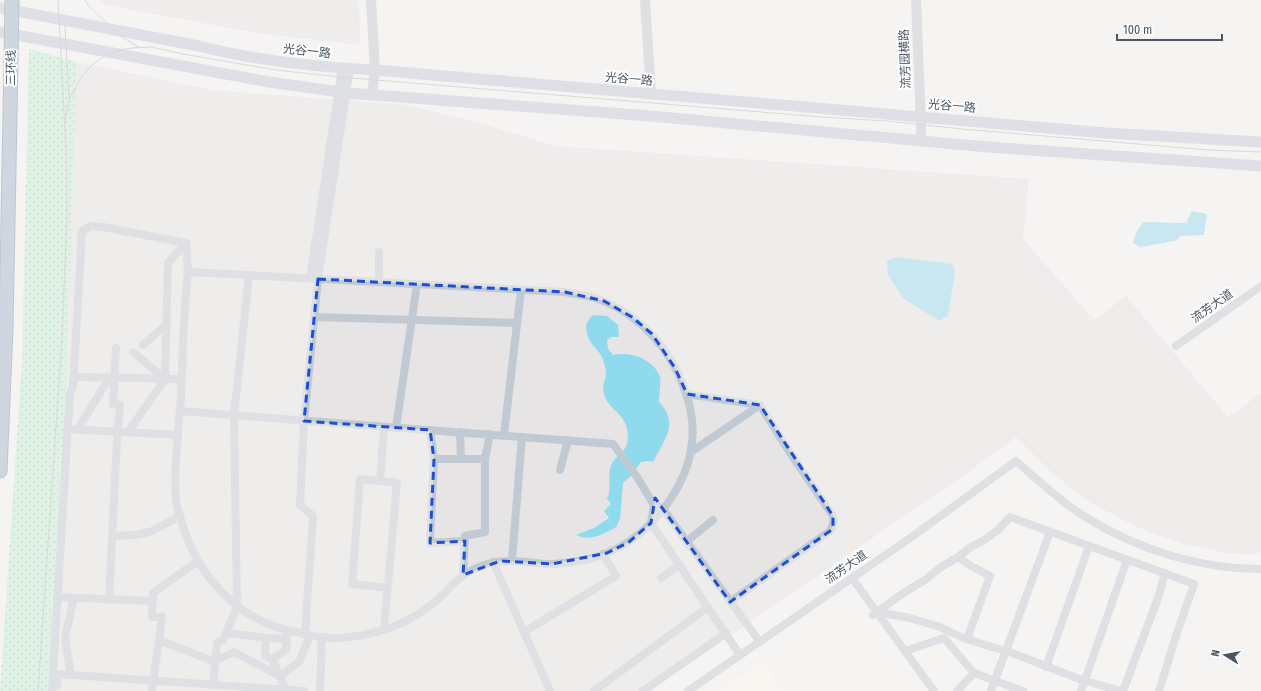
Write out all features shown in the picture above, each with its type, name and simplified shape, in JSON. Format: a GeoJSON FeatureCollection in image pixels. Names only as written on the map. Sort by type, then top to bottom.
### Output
{"type":"FeatureCollection","features":[{"type":"Feature","properties":{"kind":"highway","name":"三环线"},"geometry":{"type":"LineString","coordinates":[[0,471],[6,328],[12,0]]}},
{"type":"Feature","properties":{"kind":"main road","name":"光谷一路"},"geometry":{"type":"LineString","coordinates":[[0,8],[199,46],[227,53],[320,66],[1106,133],[1261,142]]}},
{"type":"Feature","properties":{"kind":"main road"},"geometry":{"type":"LineString","coordinates":[[0,32],[269,82],[342,92],[650,116],[988,147],[1261,166]]}},
{"type":"Feature","properties":{"kind":"street"},"geometry":{"type":"LineString","coordinates":[[371,0],[374,70],[372,94]]}},
{"type":"Feature","properties":{"kind":"street"},"geometry":{"type":"LineString","coordinates":[[645,0],[650,94]]}},
{"type":"Feature","properties":{"kind":"street","name":"流芳园横路"},"geometry":{"type":"LineString","coordinates":[[916,0],[921,140]]}},
{"type":"Feature","properties":{"kind":"street"},"geometry":{"type":"LineString","coordinates":[[280,676],[299,662],[307,635],[314,516],[300,506],[304,421],[314,317],[314,278],[346,68]]}},
{"type":"Feature","properties":{"kind":"street"},"geometry":{"type":"LineString","coordinates":[[52,691],[70,394],[74,377],[82,231],[91,226],[103,227],[186,243]]}},
{"type":"Feature","properties":{"kind":"street"},"geometry":{"type":"LineString","coordinates":[[186,243],[188,272],[184,306],[178,435],[177,505],[192,550],[210,578],[237,607],[267,624],[322,638],[354,636],[384,630],[410,619],[423,611],[463,575],[481,566],[493,562],[512,560],[552,564],[582,560],[616,549],[628,542],[651,522],[663,509],[680,484],[691,452],[693,429],[692,416],[687,394],[675,368],[661,346],[647,330],[628,314],[592,297],[565,292],[188,272]]}},
{"type":"Feature","properties":{"kind":"street"},"geometry":{"type":"LineString","coordinates":[[128,432],[166,379],[168,263],[186,243]]}},
{"type":"Feature","properties":{"kind":"street"},"geometry":{"type":"LineString","coordinates":[[379,252],[379,282]]}},
{"type":"Feature","properties":{"kind":"street"},"geometry":{"type":"LineString","coordinates":[[213,685],[217,643],[223,640],[237,607],[234,416],[249,275]]}},
{"type":"Feature","properties":{"kind":"street"},"geometry":{"type":"LineString","coordinates":[[396,428],[417,284]]}},
{"type":"Feature","properties":{"kind":"street","name":"流芳大道"},"geometry":{"type":"LineString","coordinates":[[1176,346],[1261,286]]}},
{"type":"Feature","properties":{"kind":"street"},"geometry":{"type":"LineString","coordinates":[[504,435],[521,290]]}},
{"type":"Feature","properties":{"kind":"street"},"geometry":{"type":"LineString","coordinates":[[314,317],[517,323]]}},
{"type":"Feature","properties":{"kind":"street"},"geometry":{"type":"LineString","coordinates":[[143,345],[166,325]]}},
{"type":"Feature","properties":{"kind":"street"},"geometry":{"type":"LineString","coordinates":[[109,600],[117,432],[120,405],[113,404],[112,378],[116,348]]}},
{"type":"Feature","properties":{"kind":"street"},"geometry":{"type":"LineString","coordinates":[[133,352],[166,379]]}},
{"type":"Feature","properties":{"kind":"street"},"geometry":{"type":"LineString","coordinates":[[74,377],[181,380]]}},
{"type":"Feature","properties":{"kind":"street"},"geometry":{"type":"LineString","coordinates":[[78,429],[112,378]]}},
{"type":"Feature","properties":{"kind":"street"},"geometry":{"type":"LineString","coordinates":[[687,394],[760,406]]}},
{"type":"Feature","properties":{"kind":"street"},"geometry":{"type":"LineString","coordinates":[[691,452],[760,406]]}},
{"type":"Feature","properties":{"kind":"street"},"geometry":{"type":"LineString","coordinates":[[730,602],[830,532],[834,521],[833,516],[787,456],[760,406]]}},
{"type":"Feature","properties":{"kind":"street"},"geometry":{"type":"LineString","coordinates":[[180,411],[613,444],[654,505],[663,509],[760,642]]}},
{"type":"Feature","properties":{"kind":"street"},"geometry":{"type":"LineString","coordinates":[[380,481],[384,426]]}},
{"type":"Feature","properties":{"kind":"street"},"geometry":{"type":"LineString","coordinates":[[68,429],[178,435]]}},
{"type":"Feature","properties":{"kind":"street"},"geometry":{"type":"LineString","coordinates":[[430,430],[434,459],[430,543],[465,541]]}},
{"type":"Feature","properties":{"kind":"street"},"geometry":{"type":"LineString","coordinates":[[460,432],[460,459]]}},
{"type":"Feature","properties":{"kind":"street"},"geometry":{"type":"LineString","coordinates":[[463,575],[466,536],[485,532],[485,459],[490,434]]}},
{"type":"Feature","properties":{"kind":"street"},"geometry":{"type":"LineString","coordinates":[[512,560],[522,437]]}},
{"type":"Feature","properties":{"kind":"street"},"geometry":{"type":"LineString","coordinates":[[560,470],[568,440]]}},
{"type":"Feature","properties":{"kind":"street"},"geometry":{"type":"LineString","coordinates":[[434,459],[485,459]]}},
{"type":"Feature","properties":{"kind":"street","name":"流芳大道"},"geometry":{"type":"LineString","coordinates":[[688,691],[913,536],[1016,461],[1063,501],[1086,518],[1130,541],[1168,555],[1194,562],[1230,568],[1261,569]]}},
{"type":"Feature","properties":{"kind":"street"},"geometry":{"type":"LineString","coordinates":[[384,630],[396,483],[360,479],[352,584],[387,588]]}},
{"type":"Feature","properties":{"kind":"street"},"geometry":{"type":"LineString","coordinates":[[654,505],[651,522],[740,655]]}},
{"type":"Feature","properties":{"kind":"street"},"geometry":{"type":"LineString","coordinates":[[112,536],[150,532],[180,516]]}},
{"type":"Feature","properties":{"kind":"street"},"geometry":{"type":"LineString","coordinates":[[875,613],[998,530],[1010,517],[1194,584],[1159,691]]}},
{"type":"Feature","properties":{"kind":"street"},"geometry":{"type":"LineString","coordinates":[[686,542],[713,520]]}},
{"type":"Feature","properties":{"kind":"street"},"geometry":{"type":"LineString","coordinates":[[991,691],[1050,532]]}},
{"type":"Feature","properties":{"kind":"street"},"geometry":{"type":"LineString","coordinates":[[1046,667],[1089,546]]}},
{"type":"Feature","properties":{"kind":"street"},"geometry":{"type":"LineString","coordinates":[[524,632],[616,576],[603,554]]}},
{"type":"Feature","properties":{"kind":"street"},"geometry":{"type":"LineString","coordinates":[[958,557],[990,576],[967,639]]}},
{"type":"Feature","properties":{"kind":"street"},"geometry":{"type":"LineString","coordinates":[[1081,691],[1127,560]]}},
{"type":"Feature","properties":{"kind":"street"},"geometry":{"type":"LineString","coordinates":[[152,691],[162,617],[152,617],[153,593],[198,561]]}},
{"type":"Feature","properties":{"kind":"street"},"geometry":{"type":"LineString","coordinates":[[493,562],[550,691]]}},
{"type":"Feature","properties":{"kind":"street"},"geometry":{"type":"LineString","coordinates":[[661,578],[679,565]]}},
{"type":"Feature","properties":{"kind":"street"},"geometry":{"type":"LineString","coordinates":[[875,613],[910,618],[940,627],[967,639],[1085,681],[1122,691],[1158,598],[1166,573]]}},
{"type":"Feature","properties":{"kind":"street"},"geometry":{"type":"LineString","coordinates":[[852,578],[875,613],[934,691]]}},
{"type":"Feature","properties":{"kind":"street"},"geometry":{"type":"LineString","coordinates":[[57,597],[152,601]]}},
{"type":"Feature","properties":{"kind":"street"},"geometry":{"type":"LineString","coordinates":[[71,675],[65,638],[74,598]]}},
{"type":"Feature","properties":{"kind":"street"},"geometry":{"type":"LineString","coordinates":[[594,691],[708,607]]}},
{"type":"Feature","properties":{"kind":"street"},"geometry":{"type":"LineString","coordinates":[[272,659],[286,650],[288,630]]}},
{"type":"Feature","properties":{"kind":"street"},"geometry":{"type":"LineString","coordinates":[[226,633],[286,639]]}},
{"type":"Feature","properties":{"kind":"street"},"geometry":{"type":"LineString","coordinates":[[643,691],[726,633]]}},
{"type":"Feature","properties":{"kind":"street"},"geometry":{"type":"LineString","coordinates":[[55,638],[65,638]]}},
{"type":"Feature","properties":{"kind":"street"},"geometry":{"type":"LineString","coordinates":[[266,638],[265,656],[272,659],[286,690]]}},
{"type":"Feature","properties":{"kind":"street"},"geometry":{"type":"LineString","coordinates":[[320,691],[322,638]]}},
{"type":"Feature","properties":{"kind":"street"},"geometry":{"type":"LineString","coordinates":[[905,651],[944,638],[974,673],[1023,691]]}},
{"type":"Feature","properties":{"kind":"street"},"geometry":{"type":"LineString","coordinates":[[159,640],[215,661],[234,652],[280,676]]}},
{"type":"Feature","properties":{"kind":"street"},"geometry":{"type":"LineString","coordinates":[[957,691],[974,673]]}},
{"type":"Feature","properties":{"kind":"street"},"geometry":{"type":"LineString","coordinates":[[57,691],[58,674],[213,685],[261,690],[304,691]]}},
{"type":"Feature","properties":{"kind":"highlighted area"},"geometry":{"type":"Polygon","coordinates":[[[318,279],[565,292],[604,301],[632,317],[652,334],[675,368],[687,394],[760,405],[833,516],[833,526],[830,531],[730,602],[655,498],[651,523],[629,542],[607,553],[552,564],[500,561],[463,575],[465,541],[430,543],[434,459],[430,430],[304,421],[318,279]]]}},
{"type":"Feature","properties":{"kind":"shaded area"},"geometry":{"type":"Polygon","coordinates":[[[101,0],[359,0],[360,45],[263,34],[105,5],[101,0]]]}},
{"type":"Feature","properties":{"kind":"shaded area"},"geometry":{"type":"Polygon","coordinates":[[[77,62],[212,90],[407,105],[473,121],[556,146],[1029,179],[1023,239],[1094,320],[1126,296],[1228,417],[1261,393],[1261,552],[1253,555],[1227,553],[1184,544],[1139,528],[1087,501],[1050,471],[1016,437],[964,475],[650,691],[49,691],[65,423],[77,62]]]}},
{"type":"Feature","properties":{"kind":"shaded area"},"geometry":{"type":"Polygon","coordinates":[[[764,662],[783,691],[719,691],[753,667],[764,662]]]}},
{"type":"Feature","properties":{"kind":"green space"},"geometry":{"type":"Polygon","coordinates":[[[29,49],[77,62],[65,423],[49,691],[0,691],[22,361],[29,49]]]}},
{"type":"Feature","properties":{"kind":"water"},"geometry":{"type":"Polygon","coordinates":[[[1192,211],[1207,214],[1204,235],[1181,236],[1175,241],[1140,247],[1133,243],[1136,233],[1143,222],[1186,223],[1192,211]]]}},
{"type":"Feature","properties":{"kind":"water"},"geometry":{"type":"Polygon","coordinates":[[[896,257],[952,264],[955,271],[948,316],[939,321],[903,298],[888,275],[887,261],[896,257]]]}},
{"type":"Feature","properties":{"kind":"water"},"geometry":{"type":"Polygon","coordinates":[[[593,315],[607,316],[618,325],[619,337],[611,337],[607,340],[608,349],[613,355],[634,355],[653,365],[660,377],[659,402],[665,410],[669,425],[665,439],[653,462],[641,462],[631,476],[623,483],[620,519],[616,527],[596,536],[586,538],[576,535],[594,528],[609,518],[604,511],[611,504],[607,499],[609,491],[609,474],[613,463],[625,448],[628,438],[627,429],[622,417],[606,400],[603,391],[606,373],[604,362],[601,355],[590,341],[586,330],[587,323],[593,315]]]}},
{"type":"Feature","properties":{"kind":"tram line"},"geometry":{"type":"LineString","coordinates":[[38,691],[62,339],[67,214],[66,149],[58,0]]}},
{"type":"Feature","properties":{"kind":"tram line"},"geometry":{"type":"LineString","coordinates":[[85,0],[88,5],[119,35],[140,48]]}},
{"type":"Feature","properties":{"kind":"tram line"},"geometry":{"type":"LineString","coordinates":[[65,26],[69,98]]}},
{"type":"Feature","properties":{"kind":"tram line"},"geometry":{"type":"LineString","coordinates":[[65,122],[69,100],[82,76],[92,65],[106,55],[120,50],[151,47],[276,70],[340,77],[821,117],[887,121],[962,129],[1208,150],[1261,152]]}}]}
